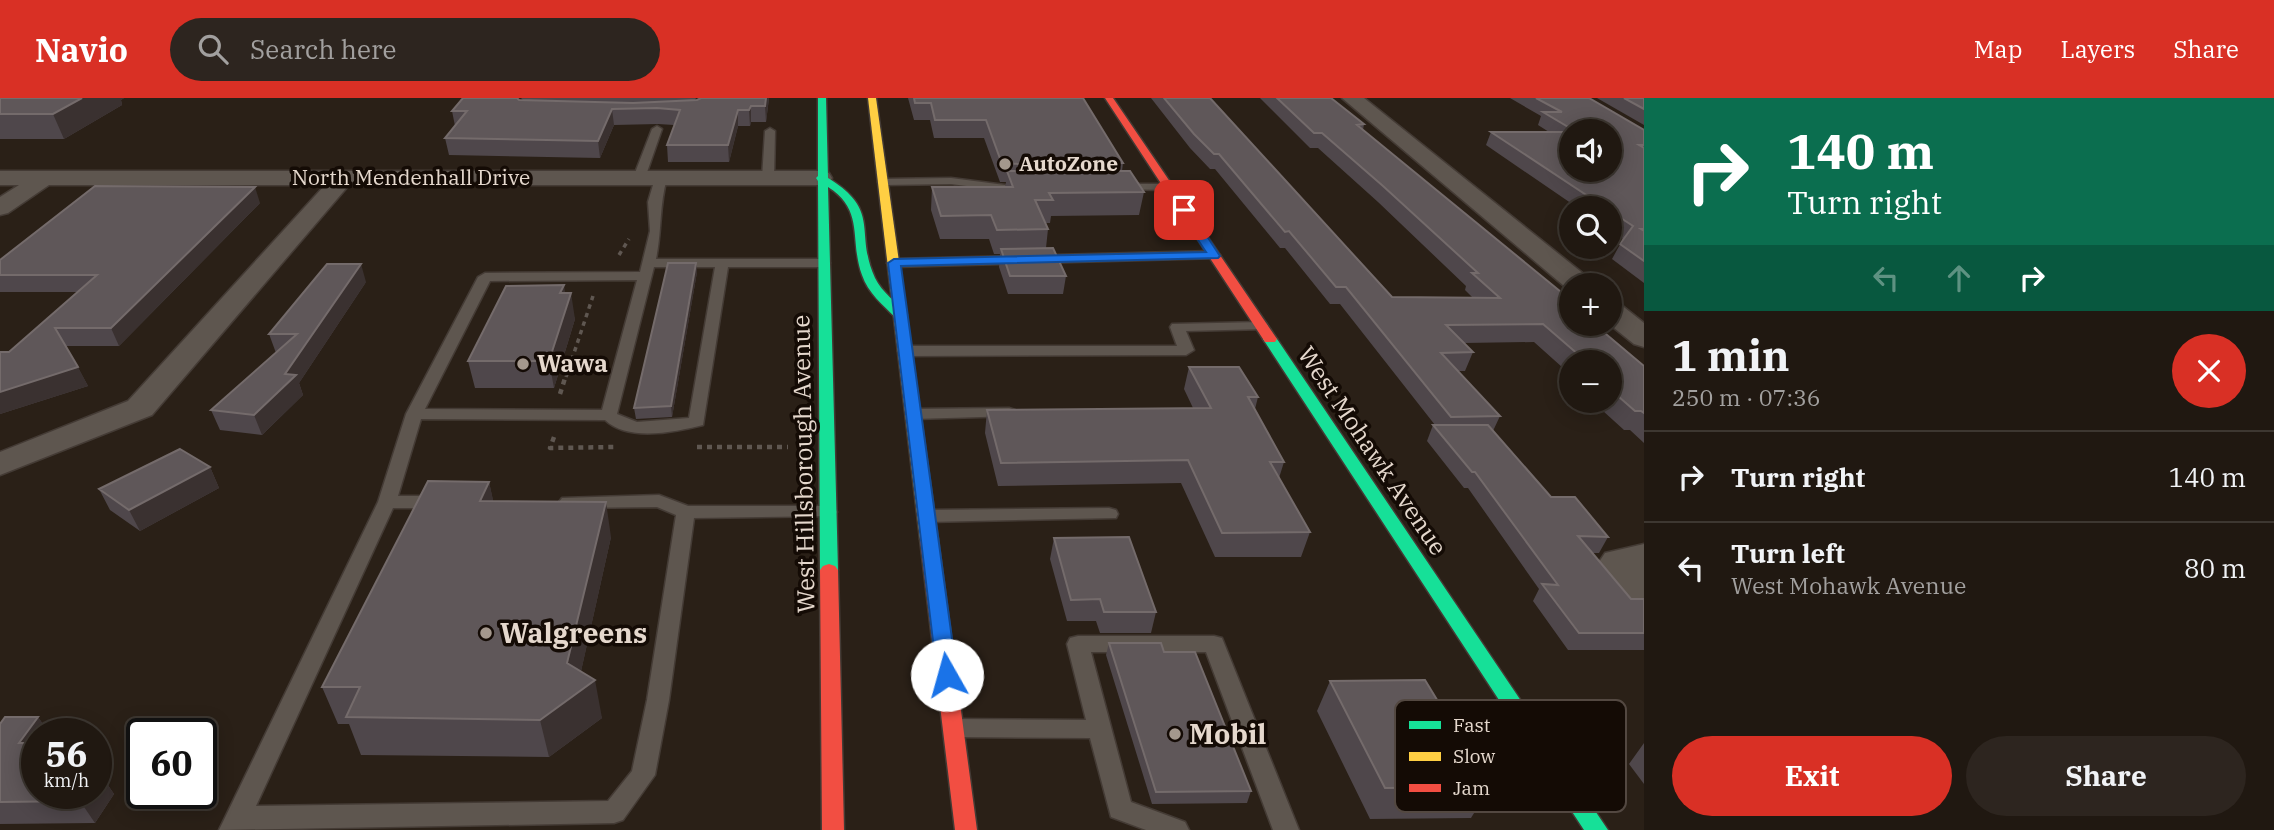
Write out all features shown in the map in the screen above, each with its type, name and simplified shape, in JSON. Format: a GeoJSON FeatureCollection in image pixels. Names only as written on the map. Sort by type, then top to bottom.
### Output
{"type":"FeatureCollection","features":[{"type":"Feature","properties":{"kind":"main road","name":"West Hillsborough Avenue"},"geometry":{"type":"LineString","coordinates":[[822,98],[821,178],[833,830]]}},
{"type":"Feature","properties":{"kind":"main road"},"geometry":{"type":"LineString","coordinates":[[872,98],[967,830]]}},
{"type":"Feature","properties":{"kind":"main road","name":"West Mohawk Avenue"},"geometry":{"type":"LineString","coordinates":[[1109,98],[1510,700]]}},
{"type":"Feature","properties":{"kind":"main road"},"geometry":{"type":"LineString","coordinates":[[821,178],[842,188],[855,199],[865,270],[877,293],[901,315]]}},
{"type":"Feature","properties":{"kind":"main road","name":"West Mohawk Avenue"},"geometry":{"type":"LineString","coordinates":[[1585,812],[1597,830]]}},
{"type":"Feature","properties":{"kind":"street"},"geometry":{"type":"LineString","coordinates":[[1352,98],[1565,273]]}},
{"type":"Feature","properties":{"kind":"street","name":"North Mendenhall Drive"},"geometry":{"type":"LineString","coordinates":[[0,178],[821,178]]}},
{"type":"Feature","properties":{"kind":"street"},"geometry":{"type":"LineString","coordinates":[[0,208],[44,178]]}},
{"type":"Feature","properties":{"kind":"street"},"geometry":{"type":"LineString","coordinates":[[0,464],[140,408],[343,178]]}},
{"type":"Feature","properties":{"kind":"street"},"geometry":{"type":"LineString","coordinates":[[1622,320],[1644,338]]}},
{"type":"Feature","properties":{"kind":"street"},"geometry":{"type":"LineString","coordinates":[[1644,557],[1619,562],[1644,592]]}},
{"type":"Feature","properties":{"kind":"lane"},"geometry":{"type":"LineString","coordinates":[[657,130],[650,178],[656,231],[609,415],[613,422],[628,426],[677,426],[696,421],[722,262]]}},
{"type":"Feature","properties":{"kind":"lane"},"geometry":{"type":"LineString","coordinates":[[768,178],[770,131]]}},
{"type":"Feature","properties":{"kind":"lane"},"geometry":{"type":"LineString","coordinates":[[884,182],[951,181],[993,188],[1020,188]]}},
{"type":"Feature","properties":{"kind":"lane"},"geometry":{"type":"LineString","coordinates":[[1102,187],[1168,187]]}},
{"type":"Feature","properties":{"kind":"lane"},"geometry":{"type":"LineString","coordinates":[[894,263],[1214,256]]}},
{"type":"Feature","properties":{"kind":"lane"},"geometry":{"type":"LineString","coordinates":[[685,512],[658,701],[643,775],[614,812],[235,824],[387,502],[414,414],[485,277],[647,270],[722,262],[823,262]]}},
{"type":"Feature","properties":{"kind":"lane"},"geometry":{"type":"LineString","coordinates":[[906,351],[1186,351],[1177,327],[1261,326]]}},
{"type":"Feature","properties":{"kind":"lane"},"geometry":{"type":"LineString","coordinates":[[914,414],[1020,413]]}},
{"type":"Feature","properties":{"kind":"lane"},"geometry":{"type":"LineString","coordinates":[[414,414],[609,415]]}},
{"type":"Feature","properties":{"kind":"lane"},"geometry":{"type":"LineString","coordinates":[[550,502],[659,501],[685,512],[828,512]]}},
{"type":"Feature","properties":{"kind":"lane"},"geometry":{"type":"LineString","coordinates":[[387,502],[455,502]]}},
{"type":"Feature","properties":{"kind":"lane"},"geometry":{"type":"LineString","coordinates":[[927,516],[1109,514]]}},
{"type":"Feature","properties":{"kind":"lane"},"geometry":{"type":"LineString","coordinates":[[1176,830],[1120,809],[1079,644],[1214,644],[1286,830]]}},
{"type":"Feature","properties":{"kind":"lane"},"geometry":{"type":"LineString","coordinates":[[954,728],[1099,729]]}},
{"type":"Feature","properties":{"kind":"building"},"geometry":{"type":"Polygon","coordinates":[[[0,98],[82,98],[53,114],[0,114],[0,98]]]}},
{"type":"Feature","properties":{"kind":"building"},"geometry":{"type":"Polygon","coordinates":[[[463,98],[633,103],[701,98],[766,98],[765,106],[738,110],[728,145],[667,145],[680,110],[612,109],[598,141],[445,138],[467,111],[452,111],[463,98]]]}},
{"type":"Feature","properties":{"kind":"building"},"geometry":{"type":"Polygon","coordinates":[[[914,98],[1083,98],[1123,163],[1002,164],[986,120],[935,120],[931,103],[915,103],[914,98]]]}},
{"type":"Feature","properties":{"kind":"building"},"geometry":{"type":"Polygon","coordinates":[[[1164,98],[1210,98],[1392,297],[1500,298],[1472,273],[1478,273],[1383,186],[1322,133],[1314,133],[1277,98],[1331,98],[1364,124],[1357,125],[1559,290],[1559,336],[1608,336],[1644,366],[1644,413],[1635,411],[1622,400],[1622,350],[1573,350],[1543,324],[1446,325],[1473,352],[1441,353],[1500,416],[1451,417],[1346,287],[1336,287],[1219,154],[1214,154],[1164,98]]]}},
{"type":"Feature","properties":{"kind":"building"},"geometry":{"type":"Polygon","coordinates":[[[1536,98],[1589,98],[1644,130],[1644,145],[1639,145],[1644,148],[1644,229],[1641,229],[1644,231],[1644,261],[1622,245],[1633,226],[1622,219],[1622,196],[1588,196],[1567,182],[1622,182],[1622,119],[1559,119],[1559,122],[1543,112],[1562,112],[1536,98]]]}},
{"type":"Feature","properties":{"kind":"building"},"geometry":{"type":"Polygon","coordinates":[[[1624,98],[1644,98],[1644,109],[1624,98]]]}},
{"type":"Feature","properties":{"kind":"building"},"geometry":{"type":"Polygon","coordinates":[[[1491,132],[1559,132],[1559,177],[1491,132]]]}},
{"type":"Feature","properties":{"kind":"building"},"geometry":{"type":"Polygon","coordinates":[[[1007,171],[1130,171],[1144,192],[1049,193],[1053,200],[1035,200],[1048,229],[997,230],[991,215],[941,216],[932,187],[1013,187],[1007,171]]]}},
{"type":"Feature","properties":{"kind":"building"},"geometry":{"type":"Polygon","coordinates":[[[95,186],[255,187],[111,328],[55,328],[78,367],[0,392],[0,352],[9,352],[97,275],[0,275],[0,260],[95,186]]]}},
{"type":"Feature","properties":{"kind":"building"},"geometry":{"type":"Polygon","coordinates":[[[1053,248],[1066,276],[1010,276],[1001,249],[1053,248]]]}},
{"type":"Feature","properties":{"kind":"building","name":"Wawa"},"geometry":{"type":"Polygon","coordinates":[[[668,263],[696,263],[671,406],[634,408],[668,263]]]}},
{"type":"Feature","properties":{"kind":"building"},"geometry":{"type":"Polygon","coordinates":[[[327,264],[361,264],[285,374],[296,375],[254,415],[211,410],[297,334],[269,334],[327,264]]]}},
{"type":"Feature","properties":{"kind":"building"},"geometry":{"type":"Polygon","coordinates":[[[564,285],[560,293],[571,293],[549,361],[468,361],[506,286],[564,285]]]}},
{"type":"Feature","properties":{"kind":"building"},"geometry":{"type":"Polygon","coordinates":[[[1189,367],[1239,367],[1258,397],[1248,397],[1284,462],[1270,462],[1310,532],[1222,533],[1188,460],[1001,463],[987,410],[1211,408],[1189,367]]]}},
{"type":"Feature","properties":{"kind":"building"},"geometry":{"type":"Polygon","coordinates":[[[1433,425],[1488,425],[1551,497],[1575,497],[1608,537],[1578,536],[1631,599],[1644,599],[1644,633],[1579,633],[1542,584],[1558,585],[1475,472],[1472,472],[1433,425]]]}},
{"type":"Feature","properties":{"kind":"building"},"geometry":{"type":"Polygon","coordinates":[[[180,449],[210,467],[129,510],[99,489],[180,449]]]}},
{"type":"Feature","properties":{"kind":"building","name":"Walgreens"},"geometry":{"type":"Polygon","coordinates":[[[428,481],[489,482],[480,501],[606,502],[567,663],[595,680],[540,720],[346,717],[360,687],[322,687],[428,481]]]}},
{"type":"Feature","properties":{"kind":"building"},"geometry":{"type":"Polygon","coordinates":[[[1129,537],[1156,612],[1104,612],[1100,599],[1071,600],[1054,538],[1129,537]]]}},
{"type":"Feature","properties":{"kind":"building","name":"Mobil"},"geometry":{"type":"Polygon","coordinates":[[[1109,643],[1161,643],[1164,652],[1195,652],[1251,791],[1156,792],[1109,643]]]}},
{"type":"Feature","properties":{"kind":"building"},"geometry":{"type":"Polygon","coordinates":[[[1425,680],[1437,700],[1395,700],[1395,788],[1385,788],[1330,681],[1425,680]]]}},
{"type":"Feature","properties":{"kind":"building"},"geometry":{"type":"Polygon","coordinates":[[[5,717],[38,717],[21,718],[21,802],[0,802],[0,724],[5,717]]]}},
{"type":"Feature","properties":{"kind":"traffic: fast"},"geometry":{"type":"LineString","coordinates":[[822,98],[829,570]]}},
{"type":"Feature","properties":{"kind":"traffic: fast"},"geometry":{"type":"LineString","coordinates":[[821,178],[839,189],[857,209],[862,256],[867,273],[881,296],[901,315]]}},
{"type":"Feature","properties":{"kind":"traffic: fast"},"geometry":{"type":"LineString","coordinates":[[1270,339],[1510,700]]}},
{"type":"Feature","properties":{"kind":"traffic: fast"},"geometry":{"type":"LineString","coordinates":[[1585,812],[1597,830]]}},
{"type":"Feature","properties":{"kind":"traffic: slow"},"geometry":{"type":"LineString","coordinates":[[872,98],[929,539]]}},
{"type":"Feature","properties":{"kind":"traffic: jam"},"geometry":{"type":"LineString","coordinates":[[1109,98],[1270,339]]}},
{"type":"Feature","properties":{"kind":"traffic: jam"},"geometry":{"type":"LineString","coordinates":[[929,539],[966,830]]}},
{"type":"Feature","properties":{"kind":"traffic: jam"},"geometry":{"type":"LineString","coordinates":[[829,570],[833,830]]}},
{"type":"Feature","properties":{"kind":"place","name":"AutoZone"},"geometry":{"type":"Point","coordinates":[1005,164]}},
{"type":"Feature","properties":{"kind":"place","name":"Wawa"},"geometry":{"type":"Point","coordinates":[523,364]}},
{"type":"Feature","properties":{"kind":"place","name":"Walgreens"},"geometry":{"type":"Point","coordinates":[486,633]}},
{"type":"Feature","properties":{"kind":"place","name":"Mobil"},"geometry":{"type":"Point","coordinates":[1175,734]}},
{"type":"Feature","properties":{"kind":"route"},"geometry":{"type":"LineString","coordinates":[[947,675],[894,263],[1214,256],[1184,210]]}}]}
